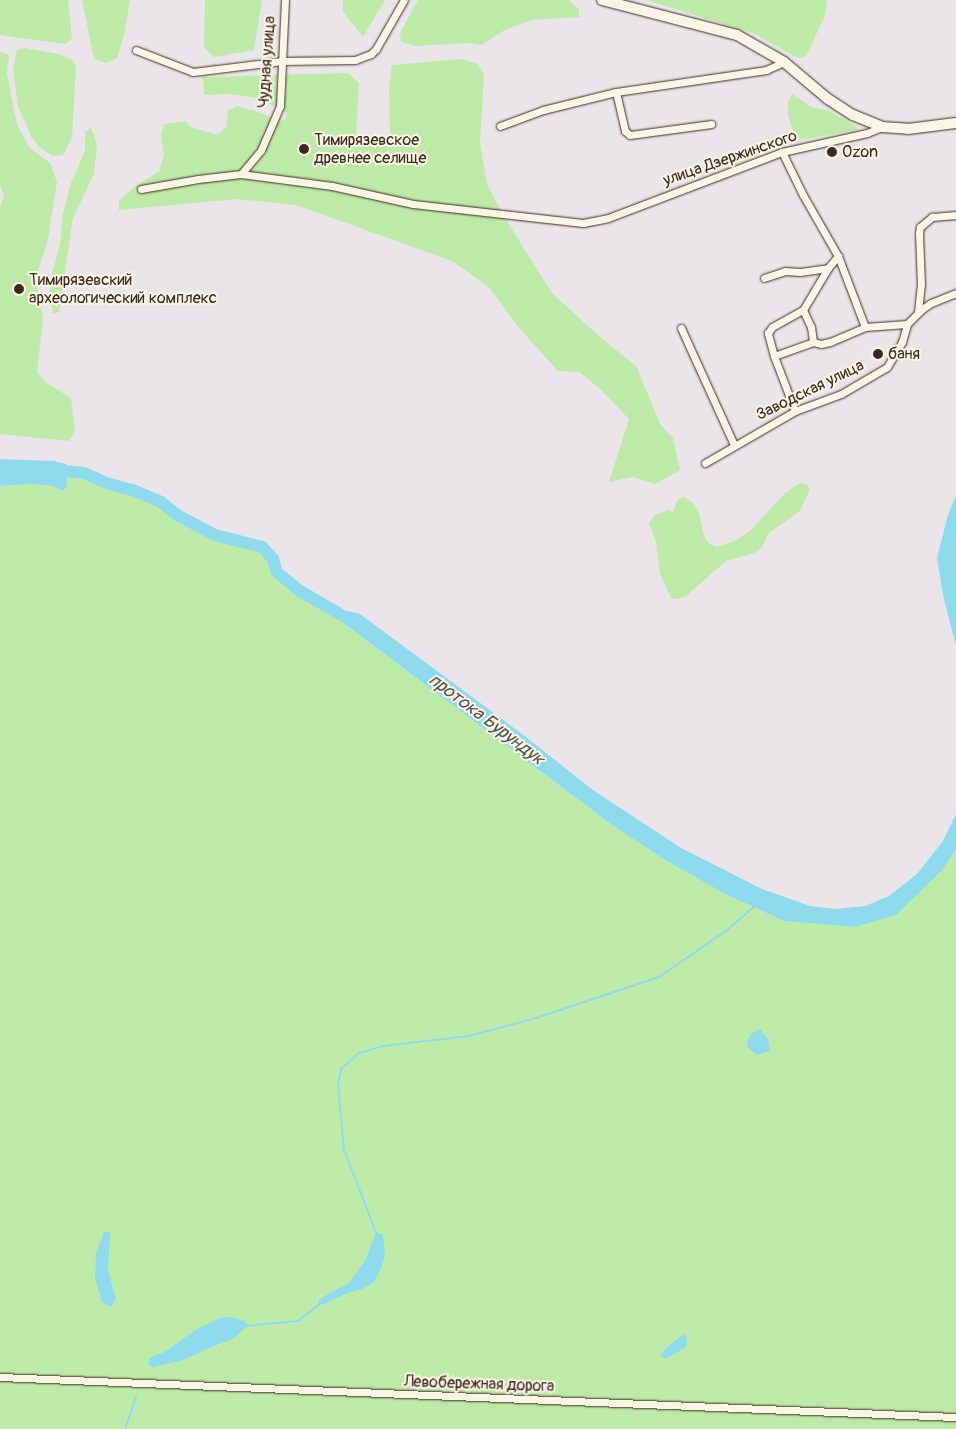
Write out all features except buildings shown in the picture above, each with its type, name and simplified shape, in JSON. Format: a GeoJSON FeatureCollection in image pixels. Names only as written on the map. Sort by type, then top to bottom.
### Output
{"type":"FeatureCollection","features":[{"type":"Feature","properties":{"kind":"street","name":"Чудная улица"},"geometry":{"type":"LineString","coordinates":[[241,174],[261,150],[276,120],[282,94],[285,0]]}},
{"type":"Feature","properties":{"kind":"street"},"geometry":{"type":"LineString","coordinates":[[136,50],[193,72],[282,62],[355,60],[371,54],[404,0]]}},
{"type":"Feature","properties":{"kind":"street"},"geometry":{"type":"LineString","coordinates":[[602,0],[737,35],[784,62],[828,98],[853,115],[882,127]]}},
{"type":"Feature","properties":{"kind":"street"},"geometry":{"type":"LineString","coordinates":[[500,126],[543,110],[616,92],[766,70],[784,62]]}},
{"type":"Feature","properties":{"kind":"street"},"geometry":{"type":"LineString","coordinates":[[616,92],[625,131],[630,135],[711,124]]}},
{"type":"Feature","properties":{"kind":"street","name":"улица Дзержинского"},"geometry":{"type":"LineString","coordinates":[[141,189],[241,174],[332,186],[413,204],[516,215],[568,223],[597,221],[782,152],[867,133],[882,127],[908,129],[956,123]]}},
{"type":"Feature","properties":{"kind":"street"},"geometry":{"type":"LineString","coordinates":[[782,152],[802,195],[838,256],[864,327]]}},
{"type":"Feature","properties":{"kind":"street"},"geometry":{"type":"LineString","coordinates":[[918,312],[921,285],[920,227],[932,217],[956,214]]}},
{"type":"Feature","properties":{"kind":"street"},"geometry":{"type":"LineString","coordinates":[[795,412],[774,356],[768,333],[772,327],[803,310],[828,268],[838,256]]}},
{"type":"Feature","properties":{"kind":"street"},"geometry":{"type":"LineString","coordinates":[[764,278],[785,271],[800,272],[828,268]]}},
{"type":"Feature","properties":{"kind":"street","name":"Заводская улица"},"geometry":{"type":"LineString","coordinates":[[705,463],[795,412],[841,394],[887,367],[902,342],[907,324],[918,312],[931,303],[956,293]]}},
{"type":"Feature","properties":{"kind":"street"},"geometry":{"type":"LineString","coordinates":[[803,310],[811,327],[813,342]]}},
{"type":"Feature","properties":{"kind":"street","name":"Заводская улица"},"geometry":{"type":"LineString","coordinates":[[774,356],[813,342],[821,344],[830,342],[864,327],[907,324]]}},
{"type":"Feature","properties":{"kind":"street"},"geometry":{"type":"LineString","coordinates":[[681,328],[734,445]]}},
{"type":"Feature","properties":{"kind":"street","name":"Левобережная дорога"},"geometry":{"type":"LineString","coordinates":[[0,1377],[956,1417]]}},
{"type":"Feature","properties":{"kind":"green space"},"geometry":{"type":"Polygon","coordinates":[[[0,0],[68,0],[72,39],[65,44],[0,35],[0,0]]]}},
{"type":"Feature","properties":{"kind":"green space"},"geometry":{"type":"Polygon","coordinates":[[[82,0],[130,0],[124,35],[117,58],[106,63],[94,59],[82,0]]]}},
{"type":"Feature","properties":{"kind":"green space"},"geometry":{"type":"Polygon","coordinates":[[[205,0],[262,0],[254,50],[214,57],[204,48],[205,0]]]}},
{"type":"Feature","properties":{"kind":"green space"},"geometry":{"type":"Polygon","coordinates":[[[343,0],[385,0],[363,37],[343,12],[343,0]]]}},
{"type":"Feature","properties":{"kind":"green space"},"geometry":{"type":"Polygon","coordinates":[[[418,0],[569,0],[579,10],[579,17],[531,20],[503,31],[482,45],[468,43],[414,46],[401,42],[400,33],[418,0]]]}},
{"type":"Feature","properties":{"kind":"green space"},"geometry":{"type":"Polygon","coordinates":[[[646,0],[827,0],[824,18],[806,56],[798,58],[753,33],[646,0]]]}},
{"type":"Feature","properties":{"kind":"green space"},"geometry":{"type":"Polygon","coordinates":[[[25,48],[59,54],[73,60],[76,67],[72,137],[63,155],[53,156],[39,147],[31,136],[18,106],[13,68],[17,50],[25,48]]]}},
{"type":"Feature","properties":{"kind":"green space"},"geometry":{"type":"Polygon","coordinates":[[[0,51],[9,55],[7,73],[17,125],[30,148],[50,163],[57,182],[48,239],[36,278],[43,319],[37,371],[45,382],[71,398],[75,432],[69,441],[0,434],[0,207],[4,195],[0,185],[0,51]]]}},
{"type":"Feature","properties":{"kind":"green space"},"geometry":{"type":"Polygon","coordinates":[[[462,59],[478,64],[484,74],[480,143],[487,184],[505,218],[552,293],[601,338],[636,366],[660,424],[673,438],[680,470],[655,484],[633,477],[609,482],[629,419],[599,388],[579,372],[558,371],[519,328],[489,287],[452,261],[296,205],[237,199],[119,210],[119,201],[133,188],[159,171],[164,155],[161,136],[164,124],[185,121],[190,127],[218,135],[226,127],[228,110],[237,106],[265,114],[280,121],[285,119],[287,113],[258,98],[229,94],[204,95],[203,77],[348,73],[359,83],[356,137],[390,136],[389,86],[392,65],[462,59]]]}},
{"type":"Feature","properties":{"kind":"green space"},"geometry":{"type":"Polygon","coordinates":[[[792,94],[813,108],[827,110],[857,127],[857,130],[807,139],[798,138],[788,116],[788,101],[792,94]]]}},
{"type":"Feature","properties":{"kind":"green space"},"geometry":{"type":"Polygon","coordinates":[[[91,128],[97,144],[94,174],[73,218],[59,312],[53,314],[50,299],[51,278],[60,244],[63,214],[71,183],[85,151],[85,132],[91,128]]]}},
{"type":"Feature","properties":{"kind":"green space"},"geometry":{"type":"Polygon","coordinates":[[[67,471],[84,473],[106,483],[133,490],[161,502],[177,515],[215,535],[262,547],[273,559],[277,572],[300,591],[325,606],[338,619],[612,825],[665,860],[725,894],[784,921],[855,927],[943,869],[956,849],[956,1429],[0,1429],[0,486],[30,484],[53,486],[63,491],[67,471]],[[195,1330],[166,1351],[149,1358],[155,1365],[184,1360],[209,1348],[221,1345],[195,1330]]]}},
{"type":"Feature","properties":{"kind":"green space"},"geometry":{"type":"Polygon","coordinates":[[[800,483],[806,484],[810,489],[800,511],[769,533],[762,547],[754,553],[726,561],[687,595],[679,599],[671,598],[660,574],[656,542],[649,523],[655,515],[669,510],[673,512],[678,499],[684,497],[694,504],[699,513],[704,536],[709,544],[717,547],[735,541],[751,530],[784,494],[800,483]]]}},
{"type":"Feature","properties":{"kind":"water"},"geometry":{"type":"Polygon","coordinates":[[[0,459],[54,461],[66,464],[67,485],[63,491],[53,486],[30,484],[0,486],[0,459]]]}},
{"type":"Feature","properties":{"kind":"water"},"geometry":{"type":"Polygon","coordinates":[[[956,496],[956,646],[943,595],[937,558],[948,515],[956,496]]]}},
{"type":"Feature","properties":{"kind":"water"},"geometry":{"type":"Polygon","coordinates":[[[325,606],[360,614],[522,734],[593,790],[681,848],[762,889],[810,906],[835,909],[865,906],[889,896],[917,874],[943,841],[956,814],[956,849],[943,869],[896,915],[855,927],[784,921],[725,894],[665,860],[612,825],[338,619],[325,606]]]}},
{"type":"Feature","properties":{"kind":"water"},"geometry":{"type":"Polygon","coordinates":[[[760,1029],[768,1039],[770,1051],[756,1055],[747,1046],[747,1042],[751,1034],[760,1029]]]}},
{"type":"Feature","properties":{"kind":"water"},"geometry":{"type":"Polygon","coordinates":[[[104,1232],[110,1232],[108,1270],[116,1299],[111,1307],[102,1302],[95,1278],[96,1253],[104,1232]]]}},
{"type":"Feature","properties":{"kind":"water"},"geometry":{"type":"Polygon","coordinates":[[[376,1232],[383,1235],[385,1255],[381,1269],[373,1283],[324,1304],[319,1304],[319,1300],[323,1297],[349,1283],[366,1259],[376,1232]]]}},
{"type":"Feature","properties":{"kind":"water"},"geometry":{"type":"Polygon","coordinates":[[[231,1317],[245,1321],[247,1326],[233,1339],[184,1360],[153,1367],[149,1365],[149,1358],[166,1351],[195,1330],[220,1318],[231,1317]]]}},
{"type":"Feature","properties":{"kind":"water"},"geometry":{"type":"Polygon","coordinates":[[[684,1334],[687,1339],[686,1347],[665,1359],[660,1355],[667,1347],[684,1334]]]}},
{"type":"Feature","properties":{"kind":"waterway","name":"протока Бурундук"},"geometry":{"type":"LineString","coordinates":[[52,470],[84,473],[106,483],[133,490],[161,502],[177,515],[215,535],[262,547],[273,559],[277,572],[300,591],[340,614]]}},
{"type":"Feature","properties":{"kind":"waterway"},"geometry":{"type":"LineString","coordinates":[[377,1235],[344,1150],[338,1085],[341,1069],[359,1053],[383,1046],[469,1036],[536,1018],[659,977],[726,931],[754,907]]}},
{"type":"Feature","properties":{"kind":"waterway"},"geometry":{"type":"LineString","coordinates":[[244,1326],[298,1321],[321,1303]]}},
{"type":"Feature","properties":{"kind":"waterway"},"geometry":{"type":"LineString","coordinates":[[125,1429],[136,1397]]}},
{"type":"Feature","properties":{"kind":"place","name":"Тимирязевское древнее селище"},"geometry":{"type":"Point","coordinates":[304,149]}},
{"type":"Feature","properties":{"kind":"place","name":"Ozon"},"geometry":{"type":"Point","coordinates":[832,152]}},
{"type":"Feature","properties":{"kind":"place","name":"Тимирязевский археологический комплекс"},"geometry":{"type":"Point","coordinates":[19,289]}},
{"type":"Feature","properties":{"kind":"place","name":"баня"},"geometry":{"type":"Point","coordinates":[878,354]}}]}
